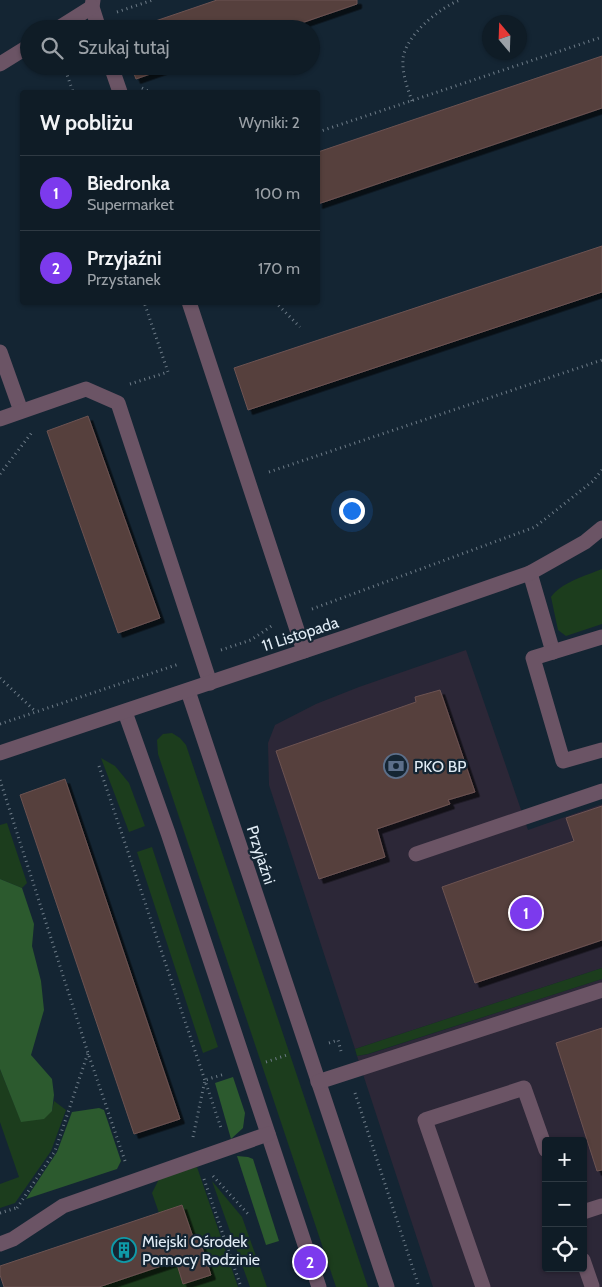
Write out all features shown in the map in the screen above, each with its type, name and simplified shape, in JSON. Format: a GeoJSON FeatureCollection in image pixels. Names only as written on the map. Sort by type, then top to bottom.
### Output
{"type":"FeatureCollection","features":[{"type":"Feature","properties":{"kind":"street"},"geometry":{"type":"LineString","coordinates":[[70,20],[93,4],[97,20]]}},
{"type":"Feature","properties":{"kind":"street"},"geometry":{"type":"LineString","coordinates":[[0,64],[20,52]]}},
{"type":"Feature","properties":{"kind":"street"},"geometry":{"type":"LineString","coordinates":[[114,75],[119,90]]}},
{"type":"Feature","properties":{"kind":"street"},"geometry":{"type":"LineString","coordinates":[[190,305],[304,651]]}},
{"type":"Feature","properties":{"kind":"street"},"geometry":{"type":"LineString","coordinates":[[0,352],[21,411]]}},
{"type":"Feature","properties":{"kind":"street"},"geometry":{"type":"LineString","coordinates":[[0,418],[86,389],[118,403],[210,683]]}},
{"type":"Feature","properties":{"kind":"street","name":"11 Listopada"},"geometry":{"type":"LineString","coordinates":[[0,753],[530,573],[585,542],[602,528]]}},
{"type":"Feature","properties":{"kind":"street"},"geometry":{"type":"LineString","coordinates":[[530,573],[554,652]]}},
{"type":"Feature","properties":{"kind":"street"},"geometry":{"type":"LineString","coordinates":[[601,753],[563,761],[532,658],[602,637]]}},
{"type":"Feature","properties":{"kind":"street","name":"Przyjaźni"},"geometry":{"type":"LineString","coordinates":[[188,690],[387,1287]]}},
{"type":"Feature","properties":{"kind":"street"},"geometry":{"type":"LineString","coordinates":[[125,712],[168,833],[319,1287]]}},
{"type":"Feature","properties":{"kind":"street"},"geometry":{"type":"LineString","coordinates":[[416,854],[602,791]]}},
{"type":"Feature","properties":{"kind":"street"},"geometry":{"type":"LineString","coordinates":[[318,1082],[602,990]]}},
{"type":"Feature","properties":{"kind":"street"},"geometry":{"type":"LineString","coordinates":[[483,1287],[425,1120],[524,1088],[542,1139]]}},
{"type":"Feature","properties":{"kind":"street"},"geometry":{"type":"LineString","coordinates":[[0,1244],[13,1239],[63,1206],[268,1134]]}},
{"type":"Feature","properties":{"kind":"street"},"geometry":{"type":"LineString","coordinates":[[587,1211],[602,1206]]}},
{"type":"Feature","properties":{"kind":"street"},"geometry":{"type":"LineString","coordinates":[[587,1272],[591,1287]]}},
{"type":"Feature","properties":{"kind":"path"},"geometry":{"type":"LineString","coordinates":[[109,14],[153,0]]}},
{"type":"Feature","properties":{"kind":"path"},"geometry":{"type":"LineString","coordinates":[[412,101],[405,78],[403,58],[410,38],[429,19],[460,0]]}},
{"type":"Feature","properties":{"kind":"path"},"geometry":{"type":"LineString","coordinates":[[320,131],[602,37]]}},
{"type":"Feature","properties":{"kind":"path"},"geometry":{"type":"LineString","coordinates":[[67,75],[72,90]]}},
{"type":"Feature","properties":{"kind":"path"},"geometry":{"type":"LineString","coordinates":[[134,383],[168,372],[145,305]]}},
{"type":"Feature","properties":{"kind":"path"},"geometry":{"type":"LineString","coordinates":[[278,305],[300,327]]}},
{"type":"Feature","properties":{"kind":"path"},"geometry":{"type":"LineString","coordinates":[[264,474],[602,360]]}},
{"type":"Feature","properties":{"kind":"path"},"geometry":{"type":"LineString","coordinates":[[308,600],[311,610],[535,527],[593,481],[602,470]]}},
{"type":"Feature","properties":{"kind":"path"},"geometry":{"type":"LineString","coordinates":[[0,724],[252,640],[275,624]]}},
{"type":"Feature","properties":{"kind":"path"},"geometry":{"type":"LineString","coordinates":[[0,678],[36,712]]}},
{"type":"Feature","properties":{"kind":"path"},"geometry":{"type":"LineString","coordinates":[[99,766],[227,1148]]}},
{"type":"Feature","properties":{"kind":"path"},"geometry":{"type":"LineString","coordinates":[[0,780],[88,1053],[126,1162]]}},
{"type":"Feature","properties":{"kind":"path"},"geometry":{"type":"LineString","coordinates":[[205,1080],[338,1040],[419,1287]]}},
{"type":"Feature","properties":{"kind":"path"},"geometry":{"type":"LineString","coordinates":[[17,1208],[55,1151],[88,1053]]}},
{"type":"Feature","properties":{"kind":"path"},"geometry":{"type":"LineString","coordinates":[[197,1159],[248,1214]]}},
{"type":"Feature","properties":{"kind":"path"},"geometry":{"type":"LineString","coordinates":[[197,1159],[241,1287]]}},
{"type":"Feature","properties":{"kind":"shaded area"},"geometry":{"type":"Polygon","coordinates":[[[466,650],[528,830],[602,804],[602,968],[355,1049],[269,785],[268,743],[275,725],[316,704],[466,650]]]}},
{"type":"Feature","properties":{"kind":"shaded area"},"geometry":{"type":"Polygon","coordinates":[[[602,979],[602,1287],[433,1287],[357,1056],[369,1054],[602,979]]]}},
{"type":"Feature","properties":{"kind":"green space"},"geometry":{"type":"Polygon","coordinates":[[[602,569],[602,624],[566,636],[558,630],[551,597],[567,583],[602,569]]]}},
{"type":"Feature","properties":{"kind":"green space"},"geometry":{"type":"Polygon","coordinates":[[[172,733],[186,745],[368,1287],[336,1287],[158,754],[157,740],[163,734],[172,733]]]}},
{"type":"Feature","properties":{"kind":"green space"},"geometry":{"type":"Polygon","coordinates":[[[101,758],[115,766],[129,783],[145,826],[129,832],[101,758]]]}},
{"type":"Feature","properties":{"kind":"green space"},"geometry":{"type":"Polygon","coordinates":[[[7,823],[27,883],[22,888],[0,879],[0,825],[7,823]]]}},
{"type":"Feature","properties":{"kind":"green space"},"geometry":{"type":"Polygon","coordinates":[[[152,847],[218,1047],[203,1053],[137,852],[152,847]]]}},
{"type":"Feature","properties":{"kind":"green space"},"geometry":{"type":"Polygon","coordinates":[[[0,879],[22,888],[34,924],[32,946],[41,981],[44,1010],[31,1055],[52,1079],[54,1095],[52,1111],[44,1119],[21,1122],[0,1069],[0,879]]]}},
{"type":"Feature","properties":{"kind":"green space"},"geometry":{"type":"Polygon","coordinates":[[[602,968],[602,979],[357,1056],[355,1049],[602,968]]]}},
{"type":"Feature","properties":{"kind":"green space"},"geometry":{"type":"Polygon","coordinates":[[[0,1069],[21,1121],[52,1111],[54,1101],[66,1110],[51,1151],[15,1203],[0,1208],[0,1184],[19,1177],[0,1122],[0,1069]]]}},
{"type":"Feature","properties":{"kind":"green space"},"geometry":{"type":"Polygon","coordinates":[[[233,1077],[245,1113],[243,1128],[231,1139],[215,1083],[233,1077]]]}},
{"type":"Feature","properties":{"kind":"green space"},"geometry":{"type":"Polygon","coordinates":[[[99,1108],[104,1110],[121,1161],[117,1169],[26,1199],[57,1152],[72,1112],[99,1108]]]}},
{"type":"Feature","properties":{"kind":"green space"},"geometry":{"type":"Polygon","coordinates":[[[237,1156],[253,1159],[279,1241],[266,1245],[237,1156]]]}},
{"type":"Feature","properties":{"kind":"green space"},"geometry":{"type":"Polygon","coordinates":[[[197,1167],[238,1287],[99,1287],[176,1261],[183,1284],[211,1275],[199,1238],[194,1240],[182,1205],[159,1213],[152,1193],[160,1177],[197,1167]]]}},
{"type":"Feature","properties":{"kind":"green space"},"geometry":{"type":"Polygon","coordinates":[[[212,1181],[242,1217],[267,1287],[250,1287],[212,1181]]]}},
{"type":"Feature","properties":{"kind":"building"},"geometry":{"type":"Polygon","coordinates":[[[217,0],[357,0],[357,4],[310,20],[158,20],[217,0]]]}},
{"type":"Feature","properties":{"kind":"building"},"geometry":{"type":"Polygon","coordinates":[[[602,56],[602,108],[320,203],[320,151],[602,56]]]}},
{"type":"Feature","properties":{"kind":"building"},"geometry":{"type":"Polygon","coordinates":[[[134,75],[147,75],[136,79],[134,75]]]}},
{"type":"Feature","properties":{"kind":"building"},"geometry":{"type":"Polygon","coordinates":[[[602,246],[602,292],[248,410],[234,368],[602,246]]]}},
{"type":"Feature","properties":{"kind":"building"},"geometry":{"type":"Polygon","coordinates":[[[88,416],[160,618],[118,633],[47,431],[88,416]]]}},
{"type":"Feature","properties":{"kind":"building"},"geometry":{"type":"Polygon","coordinates":[[[440,690],[475,792],[448,800],[450,804],[377,829],[385,857],[319,879],[276,751],[416,702],[415,697],[440,690]]]}},
{"type":"Feature","properties":{"kind":"building"},"geometry":{"type":"Polygon","coordinates":[[[65,779],[180,1119],[134,1134],[20,795],[65,779]]]}},
{"type":"Feature","properties":{"kind":"building"},"geometry":{"type":"Polygon","coordinates":[[[602,806],[602,940],[475,983],[442,887],[574,841],[566,818],[602,806]]]}},
{"type":"Feature","properties":{"kind":"building"},"geometry":{"type":"Polygon","coordinates":[[[602,1028],[602,1170],[597,1171],[556,1043],[602,1028]]]}},
{"type":"Feature","properties":{"kind":"building","name":"Miejski Ośrodek Pomocy Rodzinie"},"geometry":{"type":"Polygon","coordinates":[[[182,1205],[194,1240],[199,1238],[211,1275],[183,1284],[176,1261],[99,1287],[4,1287],[0,1275],[0,1266],[182,1205]]]}},
{"type":"Feature","properties":{"kind":"place","name":"PKO BP"},"geometry":{"type":"Point","coordinates":[396,766]}},
{"type":"Feature","properties":{"kind":"place","name":"Biedronka"},"geometry":{"type":"Point","coordinates":[526,913]}},
{"type":"Feature","properties":{"kind":"place","name":"Miejski Ośrodek Pomocy Rodzinie"},"geometry":{"type":"Point","coordinates":[124,1250]}},
{"type":"Feature","properties":{"kind":"place","name":"Przyjaźni"},"geometry":{"type":"Point","coordinates":[310,1262]}}]}
